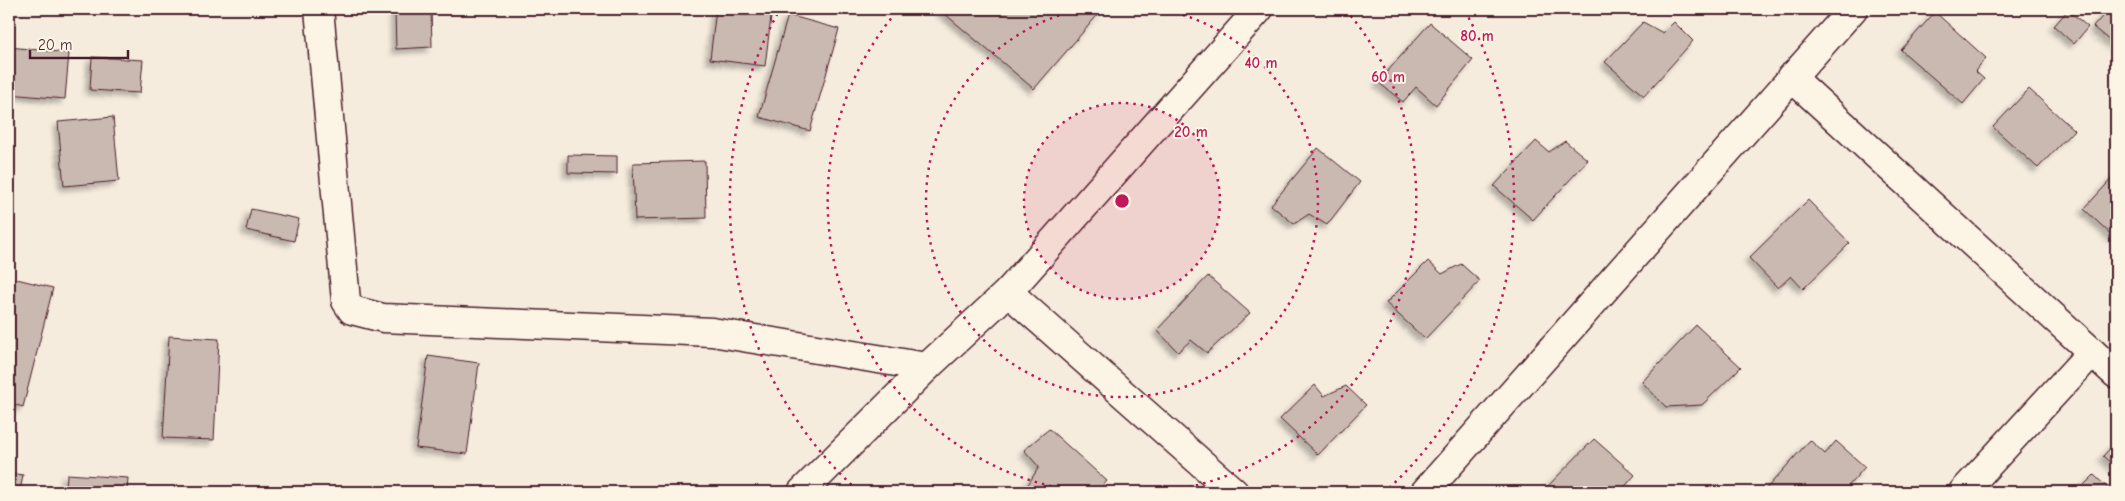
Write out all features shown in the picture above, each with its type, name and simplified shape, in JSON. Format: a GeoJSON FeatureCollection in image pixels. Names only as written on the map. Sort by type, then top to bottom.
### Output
{"type":"FeatureCollection","features":[{"type":"Feature","properties":{"kind":"street"},"geometry":{"type":"LineString","coordinates":[[319,9],[346,301],[352,310],[383,318],[712,332],[927,367]]}},
{"type":"Feature","properties":{"kind":"street"},"geometry":{"type":"LineString","coordinates":[[802,492],[927,367],[1008,292],[1259,9]]}},
{"type":"Feature","properties":{"kind":"street"},"geometry":{"type":"LineString","coordinates":[[1425,492],[1791,77],[1854,9]]}},
{"type":"Feature","properties":{"kind":"street"},"geometry":{"type":"LineString","coordinates":[[1791,77],[2116,374]]}},
{"type":"Feature","properties":{"kind":"street"},"geometry":{"type":"LineString","coordinates":[[1008,292],[1234,492]]}},
{"type":"Feature","properties":{"kind":"street"},"geometry":{"type":"LineString","coordinates":[[1962,492],[2092,352]]}},
{"type":"Feature","properties":{"kind":"building"},"geometry":{"type":"Polygon","coordinates":[[[395,9],[431,9],[432,47],[396,49],[395,9]]]}},
{"type":"Feature","properties":{"kind":"building"},"geometry":{"type":"Polygon","coordinates":[[[716,9],[772,9],[765,66],[710,59],[716,9]]]}},
{"type":"Feature","properties":{"kind":"building"},"geometry":{"type":"Polygon","coordinates":[[[939,9],[1099,9],[1101,11],[1034,89],[939,9]]]}},
{"type":"Feature","properties":{"kind":"building"},"geometry":{"type":"Polygon","coordinates":[[[2104,9],[2116,9],[2116,46],[2093,27],[2107,11],[2104,9]]]}},
{"type":"Feature","properties":{"kind":"building"},"geometry":{"type":"Polygon","coordinates":[[[2068,10],[2088,27],[2074,44],[2054,26],[2068,10]]]}},
{"type":"Feature","properties":{"kind":"building"},"geometry":{"type":"Polygon","coordinates":[[[1935,12],[1986,58],[1975,71],[1984,79],[1963,104],[1901,50],[1935,12]]]}},
{"type":"Feature","properties":{"kind":"building"},"geometry":{"type":"Polygon","coordinates":[[[788,15],[839,29],[810,131],[759,117],[788,15]]]}},
{"type":"Feature","properties":{"kind":"building"},"geometry":{"type":"Polygon","coordinates":[[[1643,22],[1663,33],[1674,22],[1693,41],[1644,96],[1605,62],[1643,22]]]}},
{"type":"Feature","properties":{"kind":"building"},"geometry":{"type":"Polygon","coordinates":[[[1430,23],[1473,60],[1436,105],[1416,87],[1403,102],[1378,82],[1430,23]]]}},
{"type":"Feature","properties":{"kind":"building"},"geometry":{"type":"Polygon","coordinates":[[[9,47],[69,53],[65,99],[9,94],[9,47]]]}},
{"type":"Feature","properties":{"kind":"building"},"geometry":{"type":"Polygon","coordinates":[[[92,57],[143,60],[140,93],[90,90],[92,57]]]}},
{"type":"Feature","properties":{"kind":"building"},"geometry":{"type":"Polygon","coordinates":[[[2029,89],[2074,130],[2038,168],[1993,127],[2029,89]]]}},
{"type":"Feature","properties":{"kind":"building"},"geometry":{"type":"Polygon","coordinates":[[[113,117],[119,181],[64,186],[58,122],[113,117]]]}},
{"type":"Feature","properties":{"kind":"building"},"geometry":{"type":"Polygon","coordinates":[[[1536,141],[1549,152],[1565,141],[1588,160],[1533,220],[1494,186],[1536,141]]]}},
{"type":"Feature","properties":{"kind":"building"},"geometry":{"type":"Polygon","coordinates":[[[1318,148],[1360,182],[1327,225],[1309,214],[1294,224],[1271,205],[1318,148]]]}},
{"type":"Feature","properties":{"kind":"building"},"geometry":{"type":"Polygon","coordinates":[[[568,155],[617,156],[617,174],[568,173],[568,155]]]}},
{"type":"Feature","properties":{"kind":"building"},"geometry":{"type":"Polygon","coordinates":[[[705,161],[706,218],[635,220],[633,163],[705,161]]]}},
{"type":"Feature","properties":{"kind":"building"},"geometry":{"type":"Polygon","coordinates":[[[2116,174],[2116,239],[2084,209],[2116,174]]]}},
{"type":"Feature","properties":{"kind":"building"},"geometry":{"type":"Polygon","coordinates":[[[1808,200],[1850,243],[1803,289],[1791,276],[1778,288],[1749,258],[1808,200]]]}},
{"type":"Feature","properties":{"kind":"building"},"geometry":{"type":"Polygon","coordinates":[[[251,209],[299,219],[294,241],[246,230],[251,209]]]}},
{"type":"Feature","properties":{"kind":"building"},"geometry":{"type":"Polygon","coordinates":[[[1428,261],[1442,274],[1461,264],[1480,281],[1425,339],[1386,303],[1428,261]]]}},
{"type":"Feature","properties":{"kind":"building"},"geometry":{"type":"Polygon","coordinates":[[[1208,276],[1250,313],[1207,353],[1191,340],[1178,352],[1157,330],[1208,276]]]}},
{"type":"Feature","properties":{"kind":"building"},"geometry":{"type":"Polygon","coordinates":[[[9,277],[53,288],[23,407],[9,403],[9,277]]]}},
{"type":"Feature","properties":{"kind":"building"},"geometry":{"type":"Polygon","coordinates":[[[1696,325],[1741,367],[1702,405],[1666,407],[1642,382],[1696,325]]]}},
{"type":"Feature","properties":{"kind":"building"},"geometry":{"type":"Polygon","coordinates":[[[169,336],[219,339],[214,440],[163,438],[169,336]]]}},
{"type":"Feature","properties":{"kind":"building"},"geometry":{"type":"Polygon","coordinates":[[[428,356],[479,363],[467,454],[416,448],[428,356]]]}},
{"type":"Feature","properties":{"kind":"building"},"geometry":{"type":"Polygon","coordinates":[[[1315,385],[1324,396],[1346,386],[1366,405],[1318,455],[1280,419],[1315,385]]]}},
{"type":"Feature","properties":{"kind":"building"},"geometry":{"type":"Polygon","coordinates":[[[1049,429],[1107,481],[1097,492],[1034,492],[1027,486],[1039,467],[1024,450],[1049,429]]]}},
{"type":"Feature","properties":{"kind":"building"},"geometry":{"type":"Polygon","coordinates":[[[1594,439],[1635,475],[1620,492],[1542,492],[1594,439]]]}},
{"type":"Feature","properties":{"kind":"building"},"geometry":{"type":"Polygon","coordinates":[[[1810,440],[1825,454],[1836,441],[1865,467],[1843,492],[1768,492],[1765,490],[1810,440]]]}},
{"type":"Feature","properties":{"kind":"building"},"geometry":{"type":"Polygon","coordinates":[[[2116,442],[2116,468],[2103,456],[2116,442]]]}},
{"type":"Feature","properties":{"kind":"building"},"geometry":{"type":"Polygon","coordinates":[[[9,473],[23,475],[20,492],[9,492],[9,473]]]}},
{"type":"Feature","properties":{"kind":"building"},"geometry":{"type":"Polygon","coordinates":[[[67,474],[128,478],[127,492],[66,492],[67,474]]]}},
{"type":"Feature","properties":{"kind":"building"},"geometry":{"type":"Polygon","coordinates":[[[2094,475],[2112,492],[2077,492],[2094,475]]]}}]}
